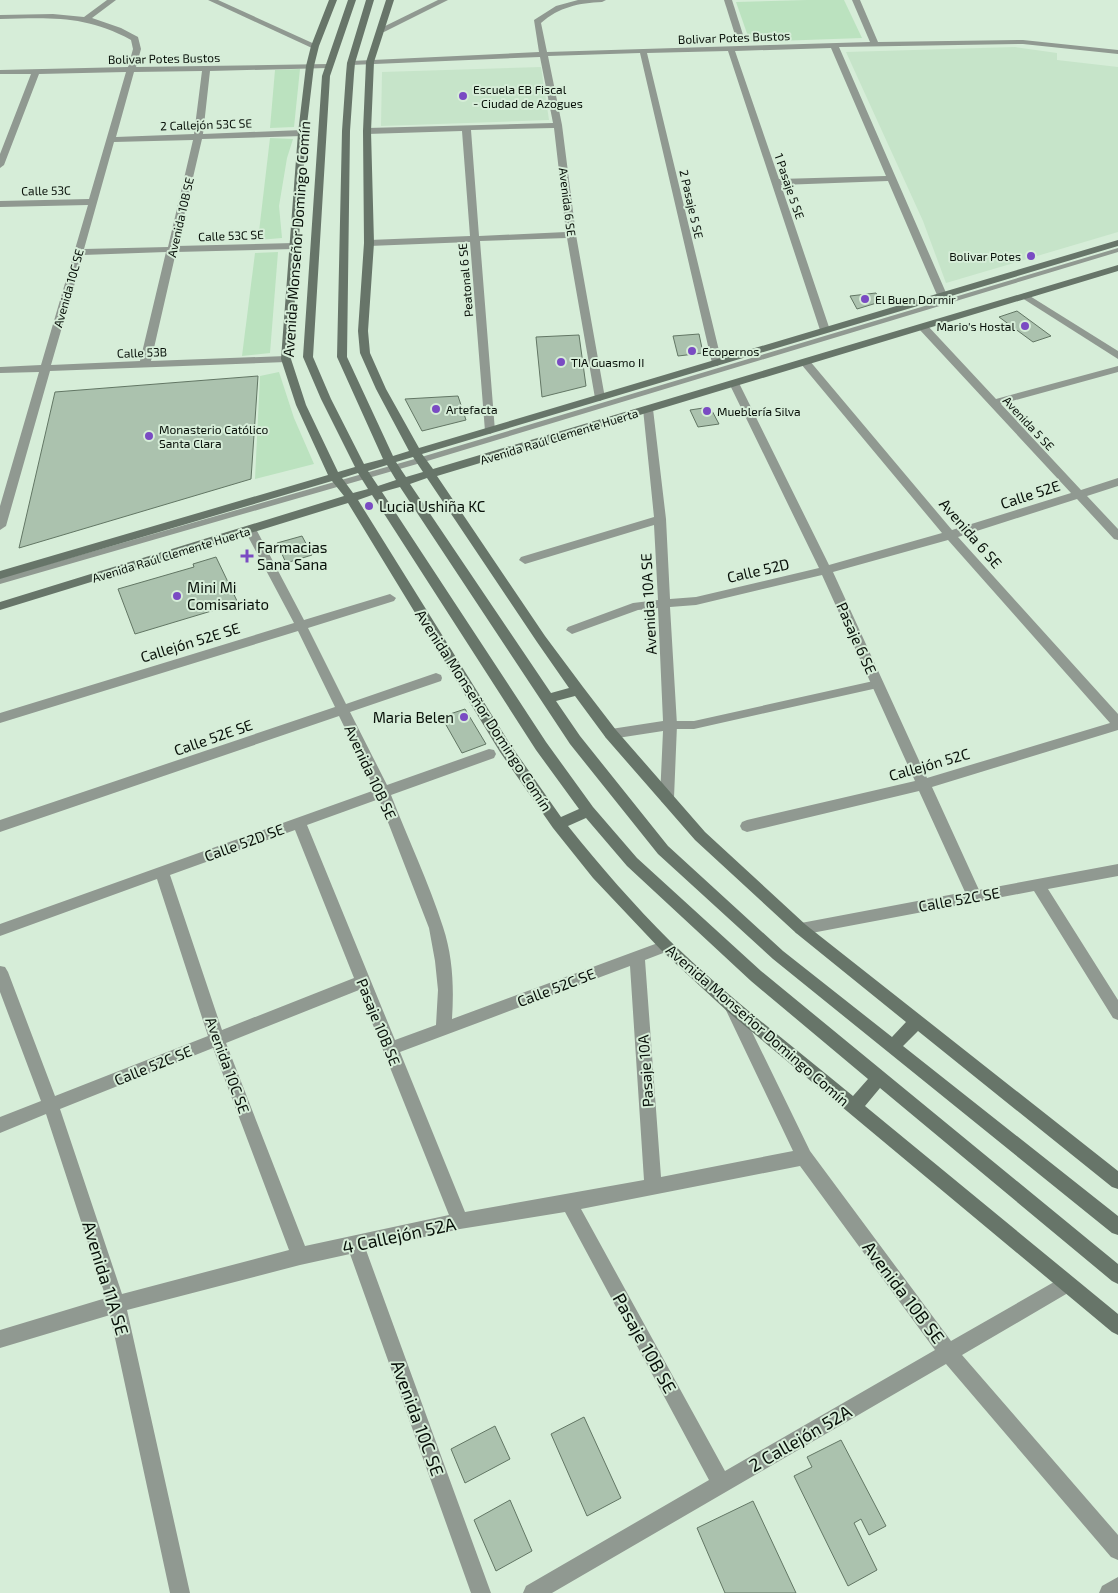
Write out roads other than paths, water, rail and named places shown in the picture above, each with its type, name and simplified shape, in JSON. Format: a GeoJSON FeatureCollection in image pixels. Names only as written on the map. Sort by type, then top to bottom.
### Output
{"type":"FeatureCollection","features":[{"type":"Feature","properties":{"kind":"main road","name":"Avenida Monseñor Domingo Comín"},"geometry":{"type":"LineString","coordinates":[[334,0],[310,66],[302,133],[294,246],[302,278],[308,357],[326,399],[363,473],[541,746],[588,811],[632,862],[756,976],[1118,1275]]}},
{"type":"Feature","properties":{"kind":"main road","name":"Avenida Monseñor Domingo Comín"},"geometry":{"type":"LineString","coordinates":[[352,0],[326,76],[302,278],[286,358],[301,404],[338,480],[351,498],[505,748],[558,824],[598,874],[666,946],[732,1006],[1118,1326]]}},
{"type":"Feature","properties":{"kind":"main road"},"geometry":{"type":"LineString","coordinates":[[370,0],[351,63],[346,131],[342,357],[402,482],[575,740],[663,850],[778,955],[1118,1227]]}},
{"type":"Feature","properties":{"kind":"main road"},"geometry":{"type":"LineString","coordinates":[[390,0],[370,62],[367,130],[368,242],[363,331],[365,353],[381,388],[418,456],[541,639],[578,690],[611,734],[700,836],[801,929],[1118,1181]]}},
{"type":"Feature","properties":{"kind":"main road","name":"Avenida Raúl Clemente Huerta"},"geometry":{"type":"LineString","coordinates":[[0,575],[363,473],[490,431],[1118,243]]}},
{"type":"Feature","properties":{"kind":"main road","name":"Avenida Raúl Clemente Huerta"},"geometry":{"type":"LineString","coordinates":[[0,606],[402,482],[1118,268]]}},
{"type":"Feature","properties":{"kind":"main road"},"geometry":{"type":"LineString","coordinates":[[547,699],[578,690]]}},
{"type":"Feature","properties":{"kind":"main road"},"geometry":{"type":"LineString","coordinates":[[558,824],[588,811]]}},
{"type":"Feature","properties":{"kind":"main road"},"geometry":{"type":"LineString","coordinates":[[892,1046],[916,1022]]}},
{"type":"Feature","properties":{"kind":"main road"},"geometry":{"type":"LineString","coordinates":[[854,1107],[880,1077]]}},
{"type":"Feature","properties":{"kind":"street"},"geometry":{"type":"LineString","coordinates":[[0,17],[59,16],[87,18],[112,0]]}},
{"type":"Feature","properties":{"kind":"street"},"geometry":{"type":"LineString","coordinates":[[212,0],[316,46]]}},
{"type":"Feature","properties":{"kind":"street"},"geometry":{"type":"LineString","coordinates":[[381,30],[444,0]]}},
{"type":"Feature","properties":{"kind":"street"},"geometry":{"type":"LineString","coordinates":[[575,1],[602,0]]}},
{"type":"Feature","properties":{"kind":"street"},"geometry":{"type":"LineString","coordinates":[[728,0],[742,41]]}},
{"type":"Feature","properties":{"kind":"street"},"geometry":{"type":"LineString","coordinates":[[856,0],[875,44]]}},
{"type":"Feature","properties":{"kind":"street","name":"Avenida 6 SE"},"geometry":{"type":"LineString","coordinates":[[575,1],[548,12],[537,22],[558,125],[571,234],[600,398]]}},
{"type":"Feature","properties":{"kind":"street","name":"Avenida 10C SE"},"geometry":{"type":"LineString","coordinates":[[0,526],[137,49],[135,39],[118,28],[87,18]]}},
{"type":"Feature","properties":{"kind":"street","name":"Bolivar Potes Bustos"},"geometry":{"type":"LineString","coordinates":[[351,63],[544,54],[875,44],[1023,42],[1118,52]]}},
{"type":"Feature","properties":{"kind":"street"},"geometry":{"type":"LineString","coordinates":[[834,45],[942,295]]}},
{"type":"Feature","properties":{"kind":"street","name":"1 Pasaje 5 SE"},"geometry":{"type":"LineString","coordinates":[[731,49],[825,330]]}},
{"type":"Feature","properties":{"kind":"street","name":"2 Pasaje 5 SE"},"geometry":{"type":"LineString","coordinates":[[643,51],[717,363]]}},
{"type":"Feature","properties":{"kind":"street","name":"Bolivar Potes Bustos"},"geometry":{"type":"LineString","coordinates":[[0,72],[328,66]]}},
{"type":"Feature","properties":{"kind":"street","name":"Avenida 10B SE"},"geometry":{"type":"LineString","coordinates":[[145,364],[198,137],[206,68]]}},
{"type":"Feature","properties":{"kind":"street"},"geometry":{"type":"LineString","coordinates":[[0,165],[36,72]]}},
{"type":"Feature","properties":{"kind":"street"},"geometry":{"type":"LineString","coordinates":[[367,130],[558,125]]}},
{"type":"Feature","properties":{"kind":"street","name":"Peatonal 6 SE"},"geometry":{"type":"LineString","coordinates":[[466,127],[490,431]]}},
{"type":"Feature","properties":{"kind":"street","name":"2 Callejón 53C SE"},"geometry":{"type":"LineString","coordinates":[[111,140],[302,133]]}},
{"type":"Feature","properties":{"kind":"street"},"geometry":{"type":"LineString","coordinates":[[776,182],[892,178]]}},
{"type":"Feature","properties":{"kind":"street","name":"Calle 53C"},"geometry":{"type":"LineString","coordinates":[[0,204],[93,202]]}},
{"type":"Feature","properties":{"kind":"street"},"geometry":{"type":"LineString","coordinates":[[368,242],[571,234]]}},
{"type":"Feature","properties":{"kind":"street","name":"Calle 53C SE"},"geometry":{"type":"LineString","coordinates":[[79,252],[294,246]]}},
{"type":"Feature","properties":{"kind":"street"},"geometry":{"type":"LineString","coordinates":[[1025,296],[1118,356]]}},
{"type":"Feature","properties":{"kind":"street","name":"Avenida 5 SE"},"geometry":{"type":"LineString","coordinates":[[923,327],[1118,536]]}},
{"type":"Feature","properties":{"kind":"street","name":"Calle 53B"},"geometry":{"type":"LineString","coordinates":[[0,370],[286,358]]}},
{"type":"Feature","properties":{"kind":"street","name":"Avenida 6 SE"},"geometry":{"type":"LineString","coordinates":[[805,362],[950,535],[1118,724]]}},
{"type":"Feature","properties":{"kind":"street"},"geometry":{"type":"LineString","coordinates":[[992,403],[1118,369]]}},
{"type":"Feature","properties":{"kind":"street","name":"Pasaje 6 SE"},"geometry":{"type":"LineString","coordinates":[[734,383],[826,570],[974,896]]}},
{"type":"Feature","properties":{"kind":"street","name":"Avenida 10A SE"},"geometry":{"type":"LineString","coordinates":[[648,409],[660,519],[670,725],[667,798]]}},
{"type":"Feature","properties":{"kind":"street","name":"Calle 52E"},"geometry":{"type":"LineString","coordinates":[[950,535],[1118,482]]}},
{"type":"Feature","properties":{"kind":"street"},"geometry":{"type":"LineString","coordinates":[[525,560],[660,519]]}},
{"type":"Feature","properties":{"kind":"street","name":"Avenida 10B SE"},"geometry":{"type":"LineString","coordinates":[[250,529],[301,625],[383,792],[436,928],[443,961],[446,990],[444,1029]]}},
{"type":"Feature","properties":{"kind":"street","name":"Calle 52D"},"geometry":{"type":"LineString","coordinates":[[572,630],[631,608],[696,601],[826,570],[950,535]]}},
{"type":"Feature","properties":{"kind":"street","name":"Callejón 52E SE"},"geometry":{"type":"LineString","coordinates":[[0,718],[390,598]]}},
{"type":"Feature","properties":{"kind":"street","name":"Calle 52E SE"},"geometry":{"type":"LineString","coordinates":[[0,826],[436,678]]}},
{"type":"Feature","properties":{"kind":"street","name":"Callejón 52C"},"geometry":{"type":"LineString","coordinates":[[747,826],[922,784],[1118,724]]}},
{"type":"Feature","properties":{"kind":"street"},"geometry":{"type":"LineString","coordinates":[[611,734],[670,725]]}},
{"type":"Feature","properties":{"kind":"street","name":"Calle 52D SE"},"geometry":{"type":"LineString","coordinates":[[0,930],[489,754]]}},
{"type":"Feature","properties":{"kind":"street","name":"Pasaje 10B SE"},"geometry":{"type":"LineString","coordinates":[[299,822],[460,1221]]}},
{"type":"Feature","properties":{"kind":"street","name":"Calle 52C SE"},"geometry":{"type":"LineString","coordinates":[[801,929],[1118,870]]}},
{"type":"Feature","properties":{"kind":"street","name":"Avenida 10C SE"},"geometry":{"type":"LineString","coordinates":[[162,872],[217,1039],[300,1256]]}},
{"type":"Feature","properties":{"kind":"street"},"geometry":{"type":"LineString","coordinates":[[1038,884],[1118,1013]]}},
{"type":"Feature","properties":{"kind":"street","name":"Calle 52C SE"},"geometry":{"type":"LineString","coordinates":[[390,1049],[666,946]]}},
{"type":"Feature","properties":{"kind":"street","name":"Pasaje 10A"},"geometry":{"type":"LineString","coordinates":[[637,956],[653,1186]]}},
{"type":"Feature","properties":{"kind":"street","name":"Avenida 11A SE"},"geometry":{"type":"LineString","coordinates":[[0,974],[51,1105],[117,1304],[178,1592]]}},
{"type":"Feature","properties":{"kind":"street","name":"Calle 52C SE"},"geometry":{"type":"LineString","coordinates":[[0,1125],[362,982]]}},
{"type":"Feature","properties":{"kind":"street","name":"Avenida 10B SE"},"geometry":{"type":"LineString","coordinates":[[732,1006],[804,1157],[948,1352],[1118,1550]]}},
{"type":"Feature","properties":{"kind":"street","name":"4 Callejón 52A"},"geometry":{"type":"LineString","coordinates":[[0,1339],[117,1304],[300,1256],[460,1221],[804,1157]]}},
{"type":"Feature","properties":{"kind":"street","name":"Pasaje 10B SE"},"geometry":{"type":"LineString","coordinates":[[569,1202],[722,1484]]}},
{"type":"Feature","properties":{"kind":"street","name":"Avenida 10C SE"},"geometry":{"type":"LineString","coordinates":[[355,1244],[482,1593]]}},
{"type":"Feature","properties":{"kind":"street","name":"2 Callejón 52A"},"geometry":{"type":"LineString","coordinates":[[533,1593],[1067,1284]]}},
{"type":"Feature","properties":{"kind":"street"},"geometry":{"type":"LineString","coordinates":[[1109,1593],[1118,1587]]}},
{"type":"Feature","properties":{"kind":"lane"},"geometry":{"type":"LineString","coordinates":[[418,456],[1118,250]]}},
{"type":"Feature","properties":{"kind":"lane"},"geometry":{"type":"LineString","coordinates":[[0,581],[338,480]]}},
{"type":"Feature","properties":{"kind":"lane"},"geometry":{"type":"LineString","coordinates":[[670,725],[694,725],[878,684]]}},
{"type":"Feature","properties":{"kind":"place","name":"Escuela EB Fiscal - Ciudad de Azogues"},"geometry":{"type":"Point","coordinates":[463,96]}},
{"type":"Feature","properties":{"kind":"place","name":"Bolivar Potes"},"geometry":{"type":"Point","coordinates":[1031,256]}},
{"type":"Feature","properties":{"kind":"place","name":"El Buen Dormir"},"geometry":{"type":"Point","coordinates":[865,299]}},
{"type":"Feature","properties":{"kind":"place","name":"Mario's Hostal"},"geometry":{"type":"Point","coordinates":[1025,326]}},
{"type":"Feature","properties":{"kind":"place","name":"Ecopernos"},"geometry":{"type":"Point","coordinates":[692,351]}},
{"type":"Feature","properties":{"kind":"place","name":"TIA Guasmo II"},"geometry":{"type":"Point","coordinates":[561,362]}},
{"type":"Feature","properties":{"kind":"place","name":"Artefacta"},"geometry":{"type":"Point","coordinates":[436,409]}},
{"type":"Feature","properties":{"kind":"place","name":"Mueblería Silva"},"geometry":{"type":"Point","coordinates":[707,411]}},
{"type":"Feature","properties":{"kind":"place","name":"Monasterio Católico Santa Clara"},"geometry":{"type":"Point","coordinates":[149,436]}},
{"type":"Feature","properties":{"kind":"place","name":"Lucia Ushiña KC"},"geometry":{"type":"Point","coordinates":[369,506]}},
{"type":"Feature","properties":{"kind":"place","name":"Farmacias Sana Sana"},"geometry":{"type":"Point","coordinates":[247,556]}},
{"type":"Feature","properties":{"kind":"place","name":"Mini Mi Comisariato"},"geometry":{"type":"Point","coordinates":[177,596]}},
{"type":"Feature","properties":{"kind":"place","name":"Maria Belen"},"geometry":{"type":"Point","coordinates":[464,717]}}]}
